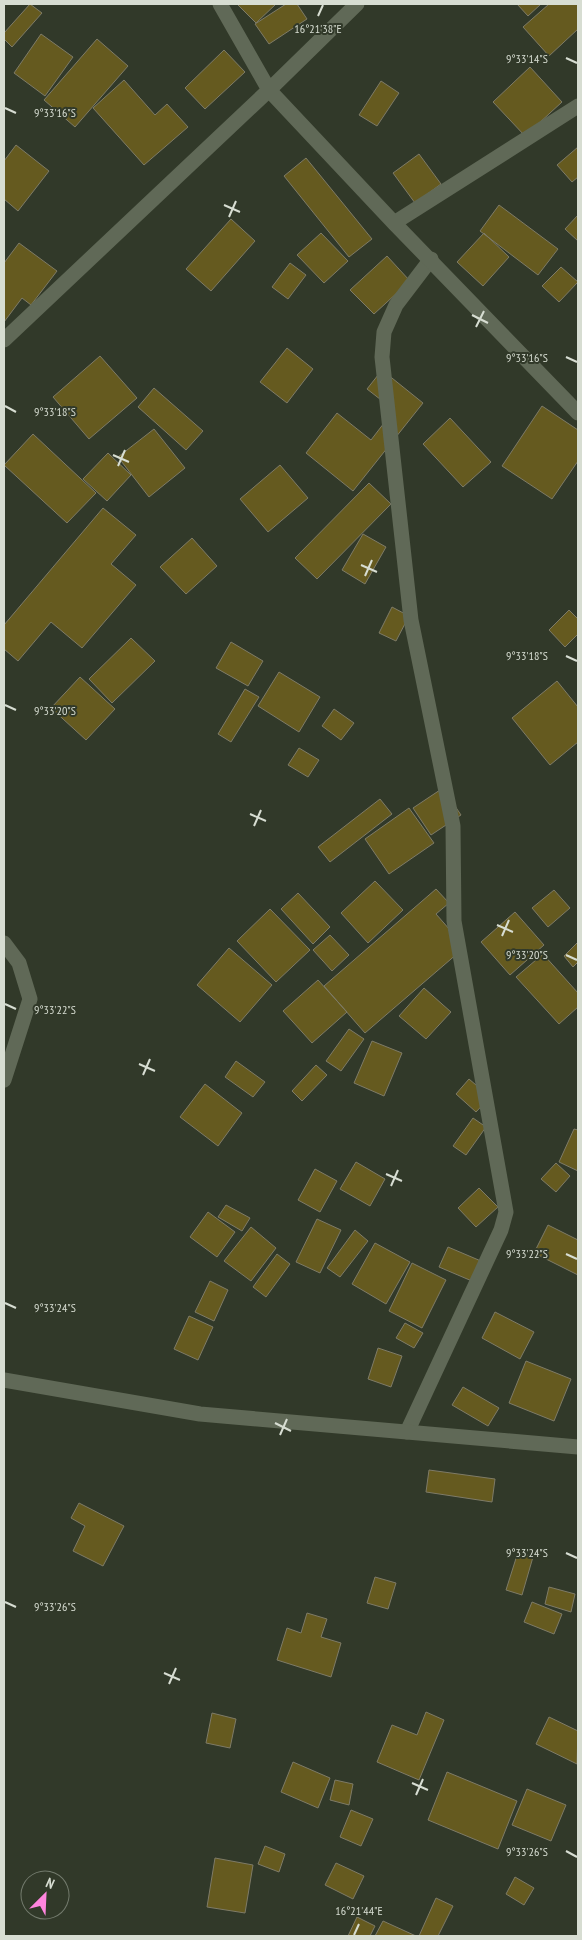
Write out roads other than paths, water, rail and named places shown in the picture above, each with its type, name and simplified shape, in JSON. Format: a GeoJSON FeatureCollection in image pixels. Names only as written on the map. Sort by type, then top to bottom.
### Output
{"type":"FeatureCollection","features":[{"type":"Feature","properties":{"kind":"street"},"geometry":{"type":"LineString","coordinates":[[220,4],[269,90],[394,223],[431,259],[578,413]]}},
{"type":"Feature","properties":{"kind":"street"},"geometry":{"type":"LineString","coordinates":[[4,340],[269,90],[357,4]]}},
{"type":"Feature","properties":{"kind":"street"},"geometry":{"type":"LineString","coordinates":[[394,223],[578,106]]}},
{"type":"Feature","properties":{"kind":"street"},"geometry":{"type":"LineString","coordinates":[[407,1432],[501,1230],[506,1212],[454,920],[453,826],[412,620],[382,357],[384,332],[396,305],[431,259]]}},
{"type":"Feature","properties":{"kind":"street"},"geometry":{"type":"LineString","coordinates":[[4,943],[19,963],[30,1000],[4,1080]]}},
{"type":"Feature","properties":{"kind":"street"},"geometry":{"type":"LineString","coordinates":[[4,1380],[200,1414],[578,1447]]}}]}
